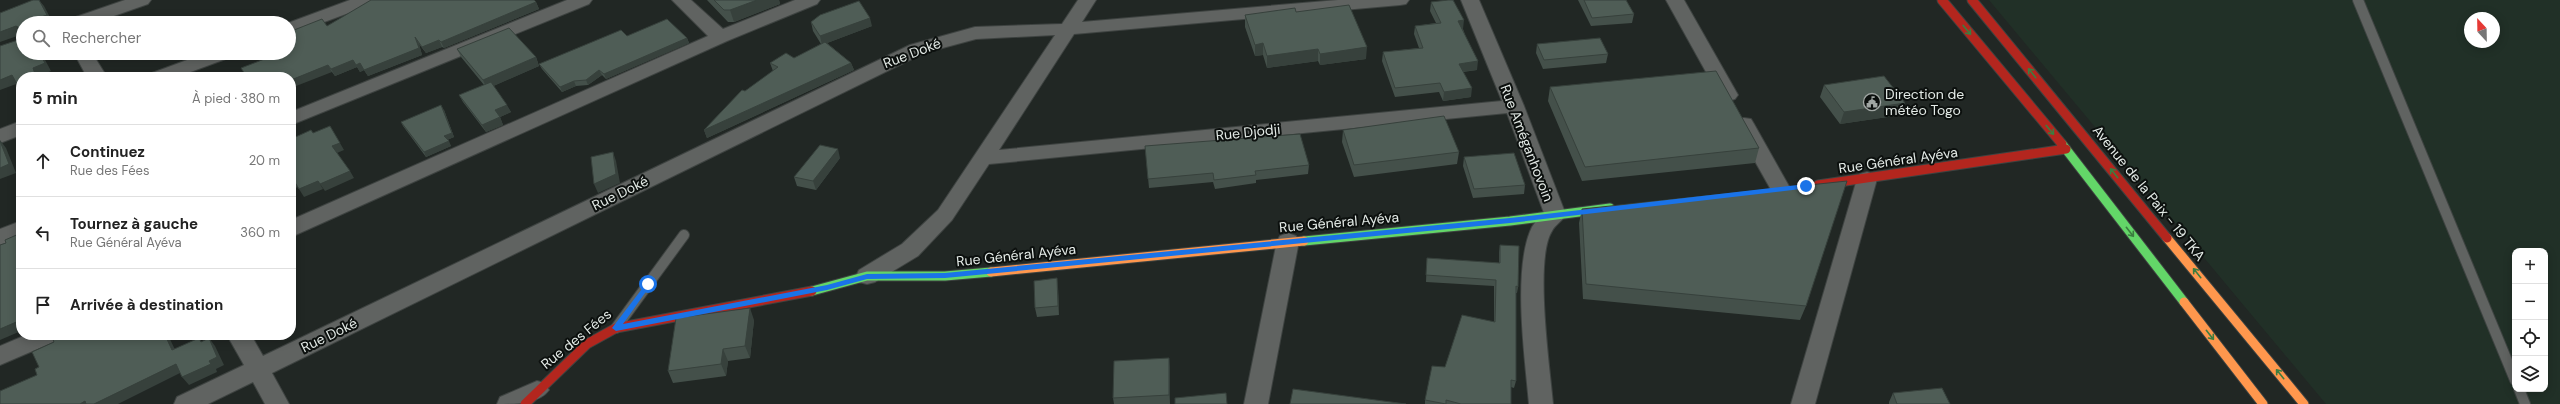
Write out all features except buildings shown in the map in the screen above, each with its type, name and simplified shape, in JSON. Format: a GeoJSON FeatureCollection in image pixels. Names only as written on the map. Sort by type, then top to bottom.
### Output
{"type":"FeatureCollection","features":[{"type":"Feature","properties":{"kind":"street"},"geometry":{"type":"LineString","coordinates":[[96,16],[142,0]]}},
{"type":"Feature","properties":{"kind":"street"},"geometry":{"type":"LineString","coordinates":[[296,26],[367,0]]}},
{"type":"Feature","properties":{"kind":"street"},"geometry":{"type":"LineString","coordinates":[[296,117],[583,0]]}},
{"type":"Feature","properties":{"kind":"street"},"geometry":{"type":"LineString","coordinates":[[681,0],[720,37]]}},
{"type":"Feature","properties":{"kind":"street"},"geometry":{"type":"LineString","coordinates":[[296,227],[720,37],[811,0]]}},
{"type":"Feature","properties":{"kind":"street"},"geometry":{"type":"LineString","coordinates":[[867,276],[910,250],[929,233],[945,215],[1087,0]]}},
{"type":"Feature","properties":{"kind":"street","name":"Rue Doké"},"geometry":{"type":"LineString","coordinates":[[186,404],[917,49],[975,33],[1067,29],[1400,0]]}},
{"type":"Feature","properties":{"kind":"street","name":"Rue Améganhovoin"},"geometry":{"type":"LineString","coordinates":[[1470,0],[1514,106],[1555,215],[1542,228],[1536,246],[1532,302],[1541,404]]}},
{"type":"Feature","properties":{"kind":"street"},"geometry":{"type":"LineString","coordinates":[[1675,0],[1780,188]]}},
{"type":"Feature","properties":{"kind":"street"},"geometry":{"type":"LineString","coordinates":[[1942,0],[2066,149],[2263,404]]}},
{"type":"Feature","properties":{"kind":"street","name":"Avenue de la Paix - 19 TKA"},"geometry":{"type":"LineString","coordinates":[[1972,0],[2304,404]]}},
{"type":"Feature","properties":{"kind":"street"},"geometry":{"type":"LineString","coordinates":[[87,60],[94,72]]}},
{"type":"Feature","properties":{"kind":"street"},"geometry":{"type":"LineString","coordinates":[[173,72],[205,60]]}},
{"type":"Feature","properties":{"kind":"street","name":"Rue Djodji"},"geometry":{"type":"LineString","coordinates":[[982,158],[1514,106]]}},
{"type":"Feature","properties":{"kind":"street"},"geometry":{"type":"LineString","coordinates":[[0,136],[16,130]]}},
{"type":"Feature","properties":{"kind":"street","name":"Rue Général Ayéva"},"geometry":{"type":"LineString","coordinates":[[1806,186],[1867,179],[2066,149]]}},
{"type":"Feature","properties":{"kind":"street"},"geometry":{"type":"LineString","coordinates":[[1803,404],[1867,179]]}},
{"type":"Feature","properties":{"kind":"street","name":"Rue Général Ayéva"},"geometry":{"type":"LineString","coordinates":[[616,328],[827,288],[867,276],[945,276],[1555,215],[1618,207]]}},
{"type":"Feature","properties":{"kind":"street"},"geometry":{"type":"LineString","coordinates":[[0,237],[16,231]]}},
{"type":"Feature","properties":{"kind":"street"},"geometry":{"type":"LineString","coordinates":[[1256,404],[1288,241]]}},
{"type":"Feature","properties":{"kind":"street","name":"Rue des Fées"},"geometry":{"type":"LineString","coordinates":[[531,397],[587,344],[616,328]]}},
{"type":"Feature","properties":{"kind":"street"},"geometry":{"type":"LineString","coordinates":[[0,356],[37,340]]}},
{"type":"Feature","properties":{"kind":"street"},"geometry":{"type":"LineString","coordinates":[[242,340],[277,404]]}},
{"type":"Feature","properties":{"kind":"street"},"geometry":{"type":"LineString","coordinates":[[509,404],[531,397]]}},
{"type":"Feature","properties":{"kind":"lane"},"geometry":{"type":"LineString","coordinates":[[2358,0],[2512,373]]}},
{"type":"Feature","properties":{"kind":"lane","name":"Rue des Fées"},"geometry":{"type":"LineString","coordinates":[[616,328],[684,235]]}},
{"type":"Feature","properties":{"kind":"lane"},"geometry":{"type":"LineString","coordinates":[[2520,392],[2525,404]]}},
{"type":"Feature","properties":{"kind":"shaded area"},"geometry":{"type":"Polygon","coordinates":[[[1989,0],[2560,0],[2560,404],[2326,404],[1989,0]]]}},
{"type":"Feature","properties":{"kind":"traffic: fast"},"geometry":{"type":"LineString","coordinates":[[2062,144],[2184,302]]}},
{"type":"Feature","properties":{"kind":"traffic: fast"},"geometry":{"type":"LineString","coordinates":[[1304,241],[1510,221],[1610,208]]}},
{"type":"Feature","properties":{"kind":"traffic: fast"},"geometry":{"type":"LineString","coordinates":[[812,291],[867,276],[945,276],[991,272]]}},
{"type":"Feature","properties":{"kind":"traffic: slow"},"geometry":{"type":"LineString","coordinates":[[2167,238],[2304,404]]}},
{"type":"Feature","properties":{"kind":"traffic: slow"},"geometry":{"type":"LineString","coordinates":[[991,272],[1304,241]]}},
{"type":"Feature","properties":{"kind":"traffic: slow"},"geometry":{"type":"LineString","coordinates":[[2184,302],[2263,404]]}},
{"type":"Feature","properties":{"kind":"traffic: jam"},"geometry":{"type":"LineString","coordinates":[[1942,0],[2062,144]]}},
{"type":"Feature","properties":{"kind":"traffic: jam"},"geometry":{"type":"LineString","coordinates":[[1972,0],[2167,238]]}},
{"type":"Feature","properties":{"kind":"traffic: jam"},"geometry":{"type":"LineString","coordinates":[[1818,185],[2066,149]]}},
{"type":"Feature","properties":{"kind":"traffic: jam"},"geometry":{"type":"LineString","coordinates":[[525,404],[587,344],[616,328],[812,291]]}},
{"type":"Feature","properties":{"kind":"place","name":"Direction de météo Togo"},"geometry":{"type":"Point","coordinates":[1872,102]}},
{"type":"Feature","properties":{"kind":"route"},"geometry":{"type":"LineString","coordinates":[[648,284],[616,328],[684,313],[827,288],[867,276],[945,276],[1288,241],[1510,221],[1641,204],[1806,186]]}}]}
